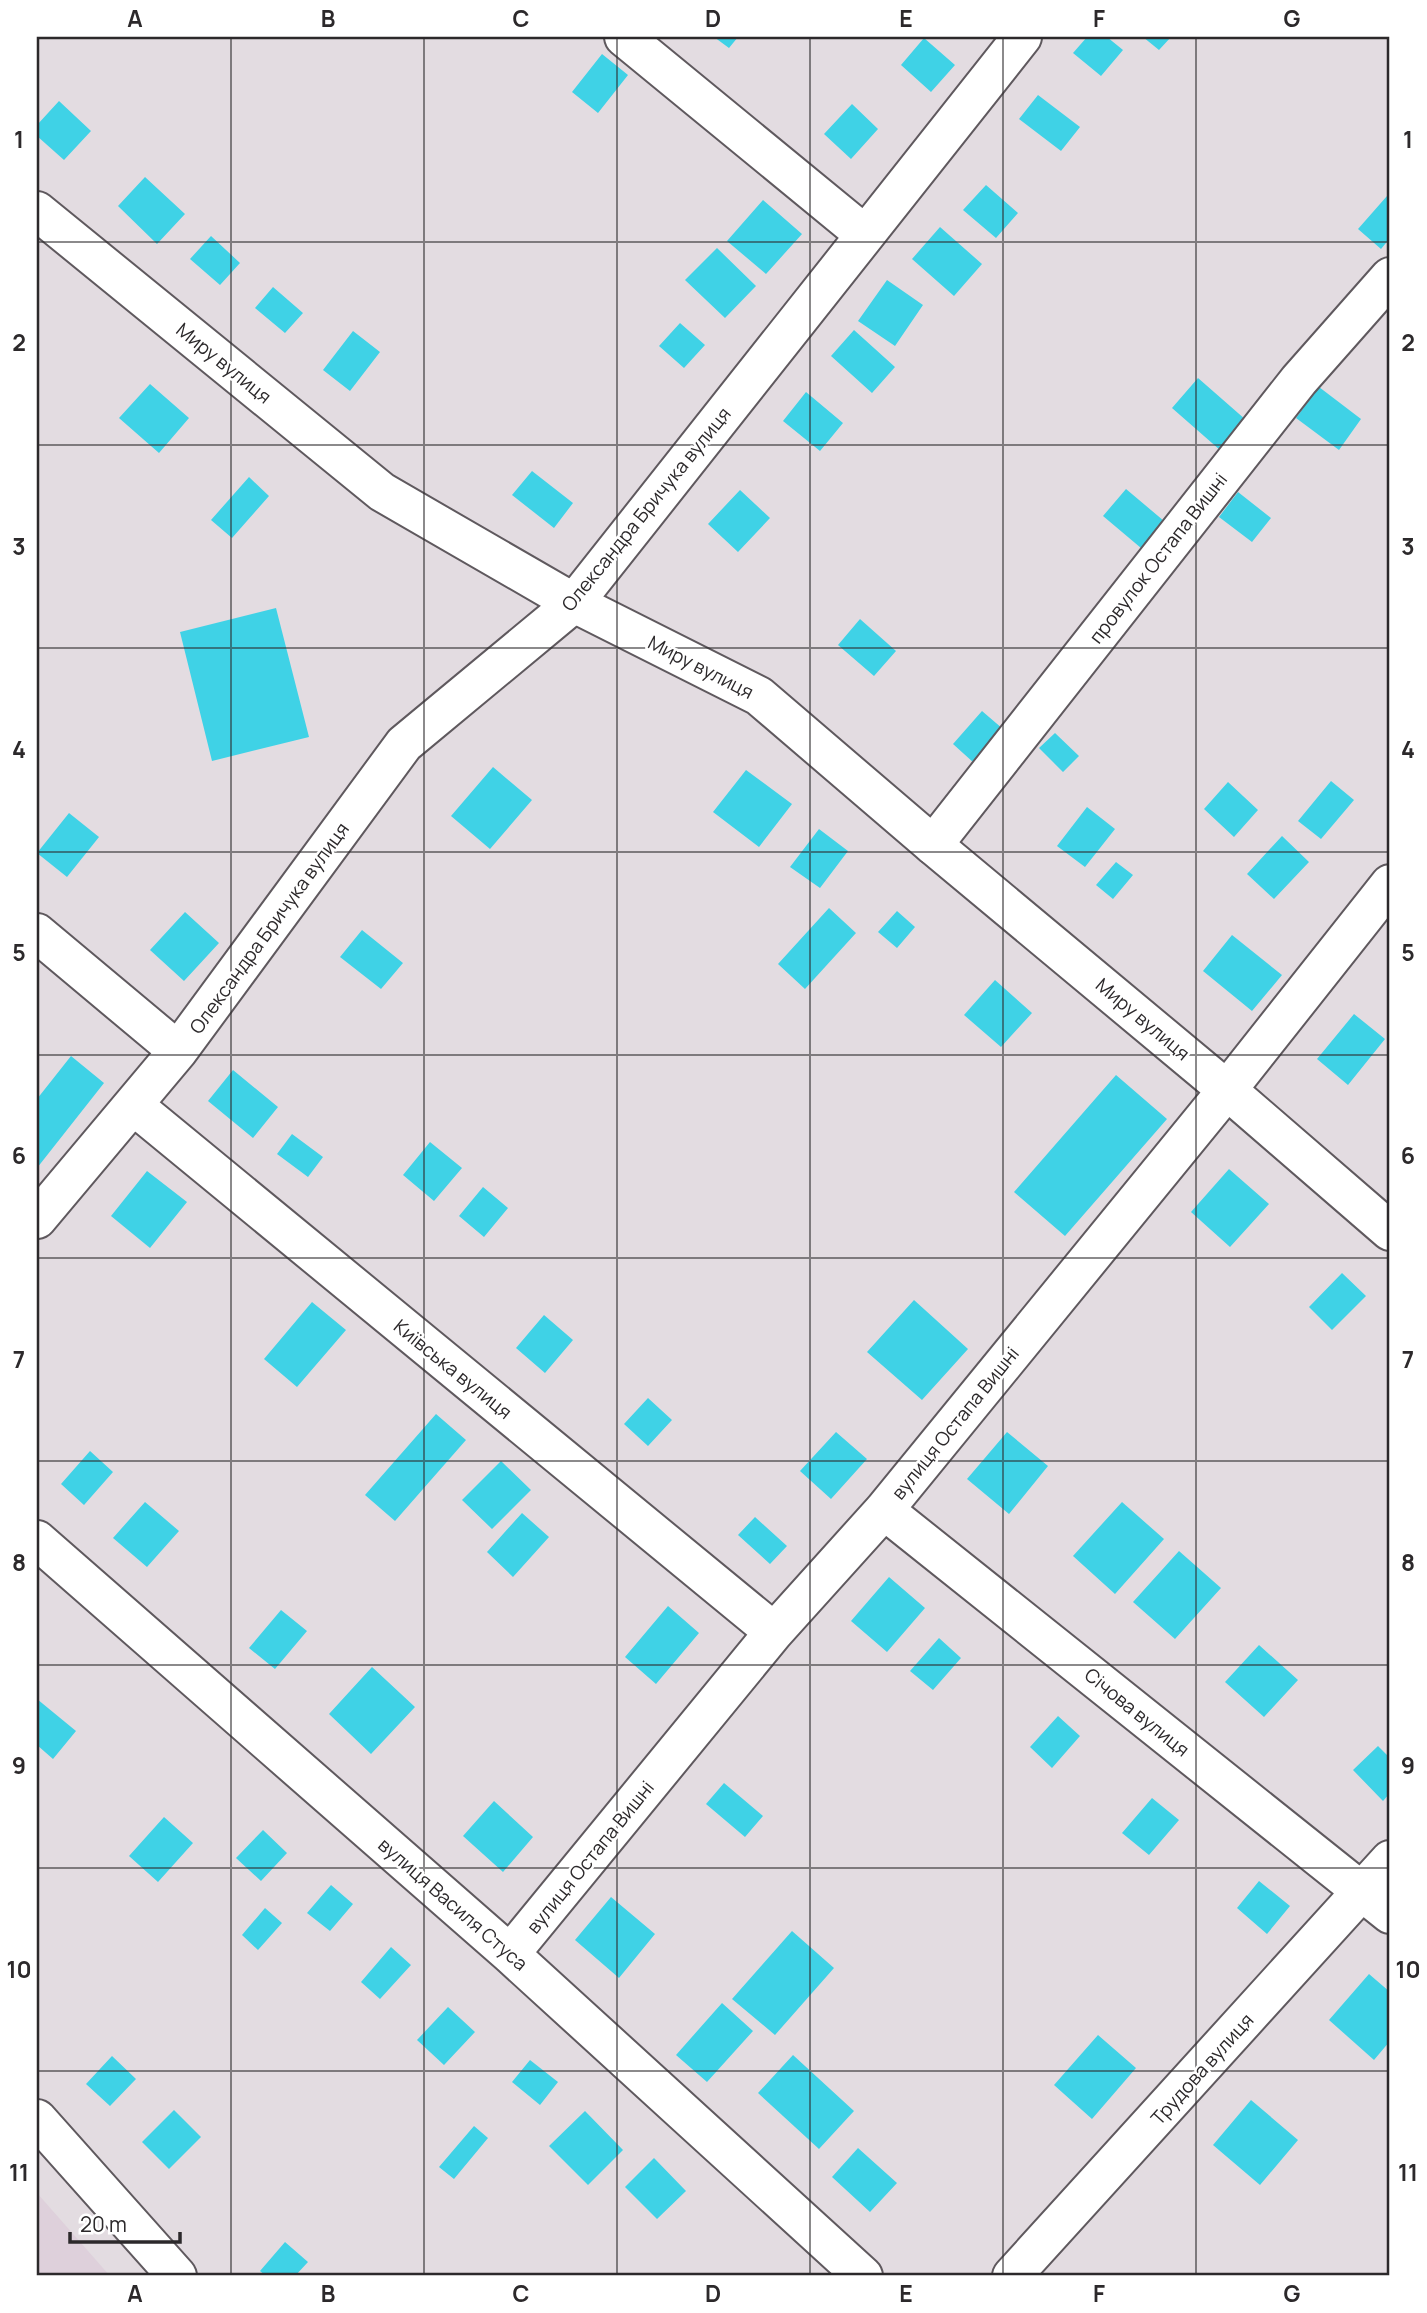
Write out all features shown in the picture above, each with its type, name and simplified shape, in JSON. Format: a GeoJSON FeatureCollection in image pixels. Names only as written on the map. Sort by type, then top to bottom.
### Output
{"type":"FeatureCollection","features":[{"type":"Feature","properties":{"kind":"street"},"geometry":{"type":"LineString","coordinates":[[624,37],[864,234]]}},
{"type":"Feature","properties":{"kind":"street","name":"Олександра Бричука вулиця"},"geometry":{"type":"LineString","coordinates":[[37,1219],[178,1051],[404,744],[575,603],[1021,37]]}},
{"type":"Feature","properties":{"kind":"street","name":"Миру вулиця"},"geometry":{"type":"LineString","coordinates":[[37,211],[382,492],[575,603],[759,696],[1227,1090],[1390,1231]]}},
{"type":"Feature","properties":{"kind":"street","name":"провулок Остапа Вишні"},"geometry":{"type":"LineString","coordinates":[[933,845],[1299,380],[1390,277]]}},
{"type":"Feature","properties":{"kind":"street","name":"вулиця Остапа Вишні"},"geometry":{"type":"LineString","coordinates":[[510,1954],[774,1632],[884,1510],[1227,1090],[1390,884]]}},
{"type":"Feature","properties":{"kind":"street"},"geometry":{"type":"LineString","coordinates":[[37,933],[178,1051]]}},
{"type":"Feature","properties":{"kind":"street","name":"Київська вулиця"},"geometry":{"type":"LineString","coordinates":[[133,1105],[774,1632]]}},
{"type":"Feature","properties":{"kind":"street","name":"Січова вулиця"},"geometry":{"type":"LineString","coordinates":[[884,1510],[1376,1903]]}},
{"type":"Feature","properties":{"kind":"street","name":"вулиця Василя Стуса"},"geometry":{"type":"LineString","coordinates":[[37,1540],[510,1954],[863,2276]]}},
{"type":"Feature","properties":{"kind":"street","name":"Трудова вулиця"},"geometry":{"type":"LineString","coordinates":[[1012,2276],[1376,1903],[1390,1860]]}},
{"type":"Feature","properties":{"kind":"street"},"geometry":{"type":"LineString","coordinates":[[37,2119],[177,2276]]}},
{"type":"Feature","properties":{"kind":"shaded area"},"geometry":{"type":"Polygon","coordinates":[[[37,2193],[110,2276],[37,2276],[37,2193]]]}},
{"type":"Feature","properties":{"kind":"building"},"geometry":{"type":"Polygon","coordinates":[[[714,37],[738,37],[729,48],[714,37]]]}},
{"type":"Feature","properties":{"kind":"building"},"geometry":{"type":"Polygon","coordinates":[[[1087,37],[1107,37],[1123,50],[1101,76],[1073,53],[1087,37]]]}},
{"type":"Feature","properties":{"kind":"building"},"geometry":{"type":"Polygon","coordinates":[[[1143,37],[1171,37],[1159,50],[1143,37]]]}},
{"type":"Feature","properties":{"kind":"building"},"geometry":{"type":"Polygon","coordinates":[[[924,38],[955,65],[931,92],[901,65],[924,38]]]}},
{"type":"Feature","properties":{"kind":"building"},"geometry":{"type":"Polygon","coordinates":[[[602,54],[628,75],[598,113],[572,92],[602,54]]]}},
{"type":"Feature","properties":{"kind":"building"},"geometry":{"type":"Polygon","coordinates":[[[1038,95],[1080,127],[1061,151],[1019,119],[1038,95]]]}},
{"type":"Feature","properties":{"kind":"building"},"geometry":{"type":"Polygon","coordinates":[[[59,101],[91,131],[64,160],[37,136],[37,125],[59,101]]]}},
{"type":"Feature","properties":{"kind":"building"},"geometry":{"type":"Polygon","coordinates":[[[852,104],[878,129],[851,159],[824,134],[852,104]]]}},
{"type":"Feature","properties":{"kind":"building"},"geometry":{"type":"Polygon","coordinates":[[[145,177],[185,214],[157,244],[118,206],[145,177]]]}},
{"type":"Feature","properties":{"kind":"building"},"geometry":{"type":"Polygon","coordinates":[[[986,185],[1018,213],[996,238],[963,210],[986,185]]]}},
{"type":"Feature","properties":{"kind":"building"},"geometry":{"type":"Polygon","coordinates":[[[1387,196],[1390,199],[1390,238],[1381,249],[1358,229],[1387,196]]]}},
{"type":"Feature","properties":{"kind":"building"},"geometry":{"type":"Polygon","coordinates":[[[763,200],[802,234],[766,274],[727,241],[763,200]]]}},
{"type":"Feature","properties":{"kind":"building"},"geometry":{"type":"Polygon","coordinates":[[[940,227],[982,264],[954,296],[912,259],[940,227]]]}},
{"type":"Feature","properties":{"kind":"building"},"geometry":{"type":"Polygon","coordinates":[[[211,236],[240,263],[220,285],[190,259],[211,236]]]}},
{"type":"Feature","properties":{"kind":"building"},"geometry":{"type":"Polygon","coordinates":[[[717,248],[756,286],[725,318],[685,280],[717,248]]]}},
{"type":"Feature","properties":{"kind":"building"},"geometry":{"type":"Polygon","coordinates":[[[887,280],[923,305],[895,346],[858,321],[887,280]]]}},
{"type":"Feature","properties":{"kind":"building"},"geometry":{"type":"Polygon","coordinates":[[[273,287],[303,313],[285,333],[255,308],[273,287]]]}},
{"type":"Feature","properties":{"kind":"building"},"geometry":{"type":"Polygon","coordinates":[[[680,323],[705,345],[684,368],[659,346],[680,323]]]}},
{"type":"Feature","properties":{"kind":"building"},"geometry":{"type":"Polygon","coordinates":[[[854,330],[895,367],[872,393],[831,356],[854,330]]]}},
{"type":"Feature","properties":{"kind":"building"},"geometry":{"type":"Polygon","coordinates":[[[353,331],[380,352],[350,391],[323,370],[353,331]]]}},
{"type":"Feature","properties":{"kind":"building"},"geometry":{"type":"Polygon","coordinates":[[[1198,378],[1246,420],[1220,450],[1172,408],[1198,378]]]}},
{"type":"Feature","properties":{"kind":"building"},"geometry":{"type":"Polygon","coordinates":[[[150,384],[189,418],[159,453],[119,418],[150,384]]]}},
{"type":"Feature","properties":{"kind":"building"},"geometry":{"type":"Polygon","coordinates":[[[1319,387],[1361,419],[1339,450],[1296,418],[1319,387]]]}},
{"type":"Feature","properties":{"kind":"building"},"geometry":{"type":"Polygon","coordinates":[[[806,392],[843,423],[820,451],[783,421],[806,392]]]}},
{"type":"Feature","properties":{"kind":"building"},"geometry":{"type":"Polygon","coordinates":[[[532,471],[573,503],[554,528],[512,495],[532,471]]]}},
{"type":"Feature","properties":{"kind":"building"},"geometry":{"type":"Polygon","coordinates":[[[249,477],[269,496],[232,538],[211,520],[249,477]]]}},
{"type":"Feature","properties":{"kind":"building"},"geometry":{"type":"Polygon","coordinates":[[[1126,489],[1164,521],[1141,548],[1103,516],[1126,489]]]}},
{"type":"Feature","properties":{"kind":"building"},"geometry":{"type":"Polygon","coordinates":[[[740,490],[770,518],[738,552],[708,524],[740,490]]]}},
{"type":"Feature","properties":{"kind":"building"},"geometry":{"type":"Polygon","coordinates":[[[1238,492],[1271,518],[1252,542],[1219,517],[1238,492]]]}},
{"type":"Feature","properties":{"kind":"building"},"geometry":{"type":"Polygon","coordinates":[[[276,608],[309,737],[212,761],[180,632],[276,608]]]}},
{"type":"Feature","properties":{"kind":"building"},"geometry":{"type":"Polygon","coordinates":[[[860,619],[896,651],[874,676],[838,645],[860,619]]]}},
{"type":"Feature","properties":{"kind":"building"},"geometry":{"type":"Polygon","coordinates":[[[982,711],[1003,729],[974,763],[953,744],[982,711]]]}},
{"type":"Feature","properties":{"kind":"building"},"geometry":{"type":"Polygon","coordinates":[[[1055,733],[1079,756],[1063,772],[1039,748],[1055,733]]]}},
{"type":"Feature","properties":{"kind":"building"},"geometry":{"type":"Polygon","coordinates":[[[493,767],[532,800],[490,849],[451,816],[493,767]]]}},
{"type":"Feature","properties":{"kind":"building"},"geometry":{"type":"Polygon","coordinates":[[[746,770],[792,804],[759,847],[713,812],[746,770]]]}},
{"type":"Feature","properties":{"kind":"building"},"geometry":{"type":"Polygon","coordinates":[[[1331,781],[1354,800],[1321,839],[1298,821],[1331,781]]]}},
{"type":"Feature","properties":{"kind":"building"},"geometry":{"type":"Polygon","coordinates":[[[1228,782],[1258,810],[1234,837],[1204,809],[1228,782]]]}},
{"type":"Feature","properties":{"kind":"building"},"geometry":{"type":"Polygon","coordinates":[[[1087,807],[1115,829],[1085,867],[1057,846],[1087,807]]]}},
{"type":"Feature","properties":{"kind":"building"},"geometry":{"type":"Polygon","coordinates":[[[69,813],[99,837],[67,877],[37,853],[69,813]]]}},
{"type":"Feature","properties":{"kind":"building"},"geometry":{"type":"Polygon","coordinates":[[[819,829],[848,851],[820,888],[790,867],[819,829]]]}},
{"type":"Feature","properties":{"kind":"building"},"geometry":{"type":"Polygon","coordinates":[[[1282,836],[1309,862],[1274,899],[1247,874],[1282,836]]]}},
{"type":"Feature","properties":{"kind":"building"},"geometry":{"type":"Polygon","coordinates":[[[1116,862],[1133,875],[1113,899],[1096,885],[1116,862]]]}},
{"type":"Feature","properties":{"kind":"building"},"geometry":{"type":"Polygon","coordinates":[[[829,908],[856,933],[805,989],[778,964],[829,908]]]}},
{"type":"Feature","properties":{"kind":"building"},"geometry":{"type":"Polygon","coordinates":[[[897,911],[915,927],[897,948],[878,932],[897,911]]]}},
{"type":"Feature","properties":{"kind":"building"},"geometry":{"type":"Polygon","coordinates":[[[185,912],[219,943],[184,981],[150,950],[185,912]]]}},
{"type":"Feature","properties":{"kind":"building"},"geometry":{"type":"Polygon","coordinates":[[[362,930],[403,963],[381,989],[340,957],[362,930]]]}},
{"type":"Feature","properties":{"kind":"building"},"geometry":{"type":"Polygon","coordinates":[[[1232,935],[1282,975],[1252,1011],[1203,971],[1232,935]]]}},
{"type":"Feature","properties":{"kind":"building"},"geometry":{"type":"Polygon","coordinates":[[[995,980],[1032,1013],[1001,1047],[964,1015],[995,980]]]}},
{"type":"Feature","properties":{"kind":"building"},"geometry":{"type":"Polygon","coordinates":[[[1354,1014],[1385,1039],[1348,1085],[1317,1059],[1354,1014]]]}},
{"type":"Feature","properties":{"kind":"building"},"geometry":{"type":"Polygon","coordinates":[[[71,1056],[104,1083],[37,1168],[37,1099],[71,1056]]]}},
{"type":"Feature","properties":{"kind":"building"},"geometry":{"type":"Polygon","coordinates":[[[233,1070],[278,1107],[253,1138],[208,1101],[233,1070]]]}},
{"type":"Feature","properties":{"kind":"building"},"geometry":{"type":"Polygon","coordinates":[[[1116,1075],[1167,1119],[1065,1236],[1014,1192],[1116,1075]]]}},
{"type":"Feature","properties":{"kind":"building"},"geometry":{"type":"Polygon","coordinates":[[[292,1134],[323,1157],[308,1177],[277,1154],[292,1134]]]}},
{"type":"Feature","properties":{"kind":"building"},"geometry":{"type":"Polygon","coordinates":[[[430,1142],[462,1168],[434,1201],[403,1175],[430,1142]]]}},
{"type":"Feature","properties":{"kind":"building"},"geometry":{"type":"Polygon","coordinates":[[[1229,1169],[1269,1204],[1230,1247],[1191,1212],[1229,1169]]]}},
{"type":"Feature","properties":{"kind":"building"},"geometry":{"type":"Polygon","coordinates":[[[147,1171],[187,1202],[150,1248],[111,1216],[147,1171]]]}},
{"type":"Feature","properties":{"kind":"building"},"geometry":{"type":"Polygon","coordinates":[[[483,1187],[508,1208],[484,1237],[459,1216],[483,1187]]]}},
{"type":"Feature","properties":{"kind":"building"},"geometry":{"type":"Polygon","coordinates":[[[1342,1273],[1366,1296],[1332,1330],[1309,1307],[1342,1273]]]}},
{"type":"Feature","properties":{"kind":"building"},"geometry":{"type":"Polygon","coordinates":[[[914,1300],[968,1349],[922,1400],[867,1352],[914,1300]]]}},
{"type":"Feature","properties":{"kind":"building"},"geometry":{"type":"Polygon","coordinates":[[[312,1302],[346,1330],[297,1387],[264,1359],[312,1302]]]}},
{"type":"Feature","properties":{"kind":"building"},"geometry":{"type":"Polygon","coordinates":[[[544,1315],[573,1340],[545,1373],[516,1348],[544,1315]]]}},
{"type":"Feature","properties":{"kind":"building"},"geometry":{"type":"Polygon","coordinates":[[[648,1398],[672,1420],[648,1446],[624,1424],[648,1398]]]}},
{"type":"Feature","properties":{"kind":"building"},"geometry":{"type":"Polygon","coordinates":[[[436,1414],[466,1440],[395,1521],[365,1495],[436,1414]]]}},
{"type":"Feature","properties":{"kind":"building"},"geometry":{"type":"Polygon","coordinates":[[[836,1432],[867,1459],[831,1499],[800,1471],[836,1432]]]}},
{"type":"Feature","properties":{"kind":"building"},"geometry":{"type":"Polygon","coordinates":[[[1007,1432],[1048,1466],[1009,1514],[967,1479],[1007,1432]]]}},
{"type":"Feature","properties":{"kind":"building"},"geometry":{"type":"Polygon","coordinates":[[[90,1451],[113,1472],[84,1505],[61,1484],[90,1451]]]}},
{"type":"Feature","properties":{"kind":"building"},"geometry":{"type":"Polygon","coordinates":[[[501,1461],[531,1490],[492,1529],[462,1500],[501,1461]]]}},
{"type":"Feature","properties":{"kind":"building"},"geometry":{"type":"Polygon","coordinates":[[[145,1502],[179,1531],[147,1567],[113,1538],[145,1502]]]}},
{"type":"Feature","properties":{"kind":"building"},"geometry":{"type":"Polygon","coordinates":[[[1122,1502],[1164,1539],[1115,1594],[1073,1556],[1122,1502]]]}},
{"type":"Feature","properties":{"kind":"building"},"geometry":{"type":"Polygon","coordinates":[[[522,1513],[549,1537],[513,1577],[487,1552],[522,1513]]]}},
{"type":"Feature","properties":{"kind":"building"},"geometry":{"type":"Polygon","coordinates":[[[755,1517],[787,1546],[770,1564],[738,1535],[755,1517]]]}},
{"type":"Feature","properties":{"kind":"building"},"geometry":{"type":"Polygon","coordinates":[[[1179,1551],[1221,1588],[1175,1639],[1133,1602],[1179,1551]]]}},
{"type":"Feature","properties":{"kind":"building"},"geometry":{"type":"Polygon","coordinates":[[[889,1577],[925,1608],[887,1652],[851,1621],[889,1577]]]}},
{"type":"Feature","properties":{"kind":"building"},"geometry":{"type":"Polygon","coordinates":[[[668,1606],[699,1633],[656,1684],[625,1657],[668,1606]]]}},
{"type":"Feature","properties":{"kind":"building"},"geometry":{"type":"Polygon","coordinates":[[[281,1610],[307,1631],[275,1669],[249,1648],[281,1610]]]}},
{"type":"Feature","properties":{"kind":"building"},"geometry":{"type":"Polygon","coordinates":[[[939,1638],[961,1658],[933,1690],[910,1671],[939,1638]]]}},
{"type":"Feature","properties":{"kind":"building"},"geometry":{"type":"Polygon","coordinates":[[[1259,1645],[1298,1680],[1264,1717],[1225,1682],[1259,1645]]]}},
{"type":"Feature","properties":{"kind":"building"},"geometry":{"type":"Polygon","coordinates":[[[372,1667],[415,1707],[371,1754],[329,1714],[372,1667]]]}},
{"type":"Feature","properties":{"kind":"building"},"geometry":{"type":"Polygon","coordinates":[[[37,1699],[76,1731],[53,1759],[37,1745],[37,1699]]]}},
{"type":"Feature","properties":{"kind":"building"},"geometry":{"type":"Polygon","coordinates":[[[1058,1716],[1080,1736],[1052,1768],[1030,1747],[1058,1716]]]}},
{"type":"Feature","properties":{"kind":"building"},"geometry":{"type":"Polygon","coordinates":[[[1378,1746],[1390,1758],[1390,1793],[1383,1801],[1353,1770],[1378,1746]]]}},
{"type":"Feature","properties":{"kind":"building"},"geometry":{"type":"Polygon","coordinates":[[[724,1783],[763,1816],[745,1837],[706,1804],[724,1783]]]}},
{"type":"Feature","properties":{"kind":"building"},"geometry":{"type":"Polygon","coordinates":[[[1152,1798],[1179,1820],[1149,1855],[1122,1833],[1152,1798]]]}},
{"type":"Feature","properties":{"kind":"building"},"geometry":{"type":"Polygon","coordinates":[[[494,1801],[533,1837],[503,1872],[463,1836],[494,1801]]]}},
{"type":"Feature","properties":{"kind":"building"},"geometry":{"type":"Polygon","coordinates":[[[164,1817],[193,1843],[158,1882],[129,1856],[164,1817]]]}},
{"type":"Feature","properties":{"kind":"building"},"geometry":{"type":"Polygon","coordinates":[[[263,1830],[287,1853],[261,1881],[236,1858],[263,1830]]]}},
{"type":"Feature","properties":{"kind":"building"},"geometry":{"type":"Polygon","coordinates":[[[1259,1881],[1290,1906],[1267,1934],[1237,1908],[1259,1881]]]}},
{"type":"Feature","properties":{"kind":"building"},"geometry":{"type":"Polygon","coordinates":[[[331,1885],[353,1904],[330,1931],[307,1913],[331,1885]]]}},
{"type":"Feature","properties":{"kind":"building"},"geometry":{"type":"Polygon","coordinates":[[[611,1897],[655,1934],[619,1978],[575,1940],[611,1897]]]}},
{"type":"Feature","properties":{"kind":"building"},"geometry":{"type":"Polygon","coordinates":[[[265,1908],[282,1923],[258,1950],[242,1935],[265,1908]]]}},
{"type":"Feature","properties":{"kind":"building"},"geometry":{"type":"Polygon","coordinates":[[[792,1931],[834,1968],[775,2035],[732,1999],[792,1931]]]}},
{"type":"Feature","properties":{"kind":"building"},"geometry":{"type":"Polygon","coordinates":[[[391,1947],[411,1965],[380,1999],[361,1982],[391,1947]]]}},
{"type":"Feature","properties":{"kind":"building"},"geometry":{"type":"Polygon","coordinates":[[[1369,1974],[1390,1992],[1390,2041],[1374,2060],[1329,2020],[1369,1974]]]}},
{"type":"Feature","properties":{"kind":"building"},"geometry":{"type":"Polygon","coordinates":[[[722,2003],[753,2031],[707,2082],[676,2055],[722,2003]]]}},
{"type":"Feature","properties":{"kind":"building"},"geometry":{"type":"Polygon","coordinates":[[[448,2007],[475,2032],[444,2065],[417,2040],[448,2007]]]}},
{"type":"Feature","properties":{"kind":"building"},"geometry":{"type":"Polygon","coordinates":[[[1098,2035],[1136,2068],[1092,2119],[1054,2085],[1098,2035]]]}},
{"type":"Feature","properties":{"kind":"building"},"geometry":{"type":"Polygon","coordinates":[[[793,2055],[854,2111],[819,2149],[758,2093],[793,2055]]]}},
{"type":"Feature","properties":{"kind":"building"},"geometry":{"type":"Polygon","coordinates":[[[112,2056],[136,2079],[110,2106],[86,2084],[112,2056]]]}},
{"type":"Feature","properties":{"kind":"building"},"geometry":{"type":"Polygon","coordinates":[[[530,2060],[558,2082],[540,2105],[512,2082],[530,2060]]]}},
{"type":"Feature","properties":{"kind":"building"},"geometry":{"type":"Polygon","coordinates":[[[1251,2100],[1298,2140],[1260,2185],[1213,2145],[1251,2100]]]}},
{"type":"Feature","properties":{"kind":"building"},"geometry":{"type":"Polygon","coordinates":[[[174,2110],[201,2137],[169,2169],[142,2142],[174,2110]]]}},
{"type":"Feature","properties":{"kind":"building"},"geometry":{"type":"Polygon","coordinates":[[[585,2111],[623,2150],[588,2185],[549,2146],[585,2111]]]}},
{"type":"Feature","properties":{"kind":"building"},"geometry":{"type":"Polygon","coordinates":[[[474,2126],[488,2138],[454,2179],[439,2167],[474,2126]]]}},
{"type":"Feature","properties":{"kind":"building"},"geometry":{"type":"Polygon","coordinates":[[[858,2148],[897,2183],[870,2212],[832,2177],[858,2148]]]}},
{"type":"Feature","properties":{"kind":"building"},"geometry":{"type":"Polygon","coordinates":[[[654,2158],[686,2191],[657,2219],[625,2187],[654,2158]]]}},
{"type":"Feature","properties":{"kind":"building"},"geometry":{"type":"Polygon","coordinates":[[[285,2242],[308,2262],[295,2276],[266,2276],[260,2271],[285,2242]]]}}]}
